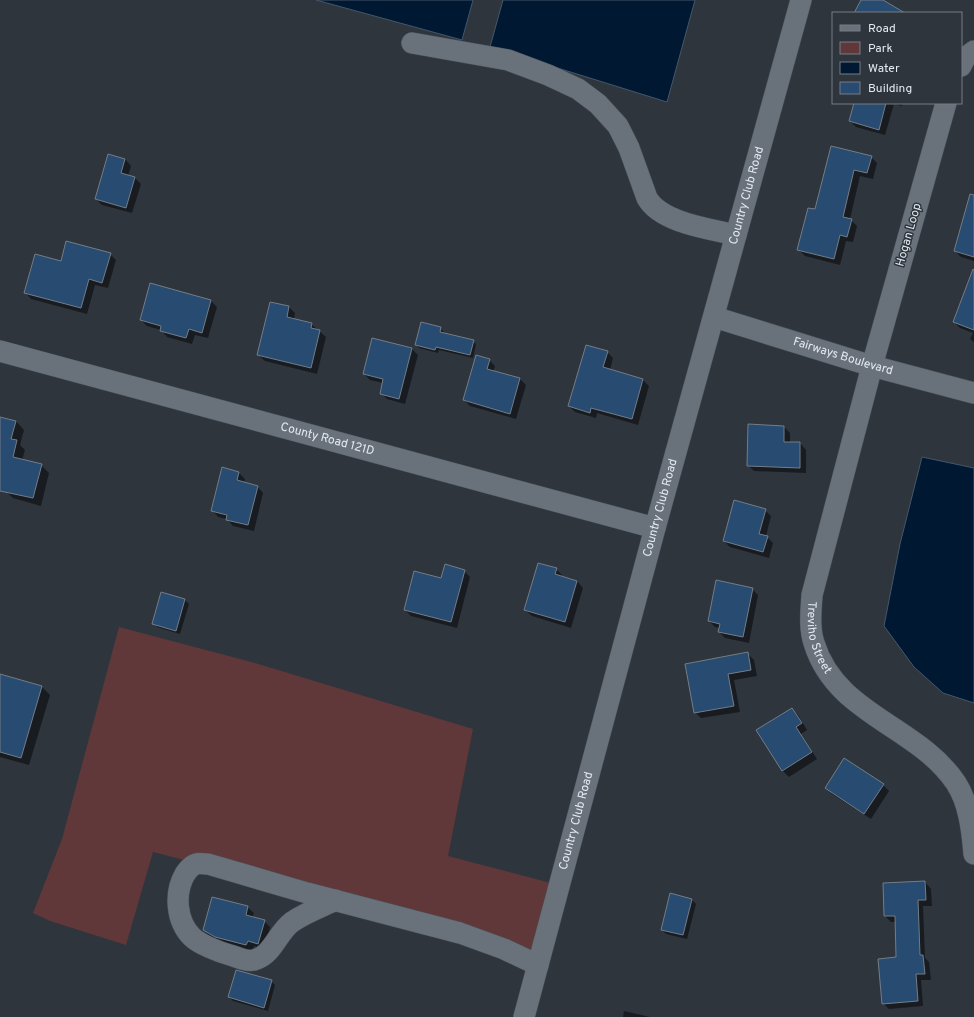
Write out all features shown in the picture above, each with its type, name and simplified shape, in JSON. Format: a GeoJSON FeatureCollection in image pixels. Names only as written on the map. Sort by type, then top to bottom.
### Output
{"type":"FeatureCollection","features":[{"type":"Feature","properties":{"kind":"street","name":"Country Club Road"},"geometry":{"type":"LineString","coordinates":[[524,1017],[655,528],[801,0]]}},
{"type":"Feature","properties":{"kind":"street"},"geometry":{"type":"LineString","coordinates":[[412,43],[508,60],[548,75],[578,89],[598,104],[618,126],[629,148],[651,205],[661,213],[672,218],[736,235]]}},
{"type":"Feature","properties":{"kind":"street"},"geometry":{"type":"LineString","coordinates":[[962,64],[965,58],[974,51]]}},
{"type":"Feature","properties":{"kind":"street","name":"Hogan Loop"},"geometry":{"type":"LineString","coordinates":[[872,366],[946,104]]}},
{"type":"Feature","properties":{"kind":"street","name":"Fairways Boulevard"},"geometry":{"type":"LineString","coordinates":[[714,317],[872,366],[974,393]]}},
{"type":"Feature","properties":{"kind":"street","name":"County Road 121D"},"geometry":{"type":"LineString","coordinates":[[0,351],[655,528]]}},
{"type":"Feature","properties":{"kind":"street","name":"Treviho Street"},"geometry":{"type":"LineString","coordinates":[[872,366],[812,595],[811,623],[814,643],[823,665],[838,686],[861,706],[922,746],[945,768],[957,785],[966,807],[972,831],[974,854]]}},
{"type":"Feature","properties":{"kind":"street"},"geometry":{"type":"LineString","coordinates":[[336,900],[292,922],[282,931],[273,946],[264,955],[254,960],[248,960],[225,954],[192,937],[184,924],[178,906],[178,891],[189,868],[196,864],[208,864],[460,933],[504,949],[538,965]]}},
{"type":"Feature","properties":{"kind":"green space"},"geometry":{"type":"Polygon","coordinates":[[[119,627],[255,663],[473,729],[448,856],[551,883],[533,950],[153,852],[126,945],[50,921],[33,913],[62,839],[119,627]]]}},
{"type":"Feature","properties":{"kind":"water"},"geometry":{"type":"Polygon","coordinates":[[[316,0],[473,0],[462,40],[316,0]]]}},
{"type":"Feature","properties":{"kind":"water"},"geometry":{"type":"Polygon","coordinates":[[[503,0],[695,0],[667,102],[490,47],[503,0]]]}},
{"type":"Feature","properties":{"kind":"water"},"geometry":{"type":"Polygon","coordinates":[[[922,457],[974,468],[974,703],[943,693],[914,667],[884,626],[900,544],[922,457]]]}},
{"type":"Feature","properties":{"kind":"building"},"geometry":{"type":"Polygon","coordinates":[[[861,0],[883,0],[903,12],[855,12],[861,0]]]}},
{"type":"Feature","properties":{"kind":"building"},"geometry":{"type":"Polygon","coordinates":[[[854,104],[886,104],[879,130],[849,121],[854,104]]]}},
{"type":"Feature","properties":{"kind":"building"},"geometry":{"type":"Polygon","coordinates":[[[831,146],[872,156],[867,173],[854,170],[843,217],[852,219],[847,237],[840,235],[834,259],[797,250],[808,208],[815,209],[831,146]]]}},
{"type":"Feature","properties":{"kind":"building"},"geometry":{"type":"Polygon","coordinates":[[[108,154],[125,159],[121,173],[135,177],[126,208],[95,199],[108,154]]]}},
{"type":"Feature","properties":{"kind":"building"},"geometry":{"type":"Polygon","coordinates":[[[970,194],[974,195],[974,257],[954,251],[970,194]]]}},
{"type":"Feature","properties":{"kind":"building"},"geometry":{"type":"Polygon","coordinates":[[[66,241],[111,253],[102,283],[89,279],[81,308],[24,293],[35,254],[61,261],[66,241]]]}},
{"type":"Feature","properties":{"kind":"building"},"geometry":{"type":"Polygon","coordinates":[[[973,269],[974,270],[974,330],[953,322],[973,269]]]}},
{"type":"Feature","properties":{"kind":"building"},"geometry":{"type":"Polygon","coordinates":[[[150,283],[211,300],[202,333],[189,329],[186,338],[160,331],[161,326],[140,320],[150,283]]]}},
{"type":"Feature","properties":{"kind":"building"},"geometry":{"type":"Polygon","coordinates":[[[270,302],[289,306],[287,317],[312,323],[311,328],[320,330],[311,368],[257,355],[270,302]]]}},
{"type":"Feature","properties":{"kind":"building"},"geometry":{"type":"Polygon","coordinates":[[[421,322],[441,327],[440,332],[474,340],[470,355],[436,347],[435,350],[415,345],[421,322]]]}},
{"type":"Feature","properties":{"kind":"building"},"geometry":{"type":"Polygon","coordinates":[[[372,338],[412,348],[399,399],[380,394],[383,379],[363,374],[372,338]]]}},
{"type":"Feature","properties":{"kind":"building"},"geometry":{"type":"Polygon","coordinates":[[[586,345],[608,351],[603,367],[643,379],[632,419],[591,408],[590,413],[568,406],[586,345]]]}},
{"type":"Feature","properties":{"kind":"building"},"geometry":{"type":"Polygon","coordinates":[[[476,355],[490,359],[487,369],[520,378],[510,414],[463,400],[476,355]]]}},
{"type":"Feature","properties":{"kind":"building"},"geometry":{"type":"Polygon","coordinates":[[[0,417],[16,421],[11,439],[17,440],[13,457],[42,464],[33,498],[0,491],[0,417]]]}},
{"type":"Feature","properties":{"kind":"building"},"geometry":{"type":"Polygon","coordinates":[[[748,424],[784,426],[784,442],[800,442],[800,468],[747,466],[748,424]]]}},
{"type":"Feature","properties":{"kind":"building"},"geometry":{"type":"Polygon","coordinates":[[[222,467],[239,472],[237,480],[258,486],[248,525],[226,520],[227,515],[211,511],[222,467]]]}},
{"type":"Feature","properties":{"kind":"building"},"geometry":{"type":"Polygon","coordinates":[[[734,500],[766,509],[759,534],[768,536],[763,552],[723,541],[734,500]]]}},
{"type":"Feature","properties":{"kind":"building"},"geometry":{"type":"Polygon","coordinates":[[[538,563],[557,568],[555,574],[577,581],[565,622],[524,610],[538,563]]]}},
{"type":"Feature","properties":{"kind":"building"},"geometry":{"type":"Polygon","coordinates":[[[445,564],[465,570],[451,622],[404,610],[414,571],[441,578],[445,564]]]}},
{"type":"Feature","properties":{"kind":"building"},"geometry":{"type":"Polygon","coordinates":[[[716,580],[753,588],[743,637],[718,632],[720,624],[708,621],[716,580]]]}},
{"type":"Feature","properties":{"kind":"building"},"geometry":{"type":"Polygon","coordinates":[[[161,592],[185,599],[176,631],[152,624],[161,592]]]}},
{"type":"Feature","properties":{"kind":"building"},"geometry":{"type":"Polygon","coordinates":[[[748,652],[751,670],[728,674],[734,706],[694,713],[685,664],[748,652]]]}},
{"type":"Feature","properties":{"kind":"building"},"geometry":{"type":"Polygon","coordinates":[[[0,674],[42,686],[21,758],[0,752],[0,674]]]}},
{"type":"Feature","properties":{"kind":"building"},"geometry":{"type":"Polygon","coordinates":[[[792,708],[802,723],[796,727],[812,752],[782,771],[756,730],[792,708]]]}},
{"type":"Feature","properties":{"kind":"building"},"geometry":{"type":"Polygon","coordinates":[[[844,758],[884,784],[864,814],[825,788],[844,758]]]}},
{"type":"Feature","properties":{"kind":"building"},"geometry":{"type":"Polygon","coordinates":[[[925,881],[926,900],[918,900],[920,955],[923,955],[925,974],[916,974],[918,1001],[882,1004],[878,959],[896,957],[895,916],[884,916],[883,883],[925,881]]]}},
{"type":"Feature","properties":{"kind":"building"},"geometry":{"type":"Polygon","coordinates":[[[670,893],[692,899],[683,935],[661,930],[670,893]]]}},
{"type":"Feature","properties":{"kind":"building"},"geometry":{"type":"Polygon","coordinates":[[[212,897],[248,906],[246,915],[265,920],[258,944],[248,941],[246,945],[215,937],[203,930],[212,897]]]}},
{"type":"Feature","properties":{"kind":"building"},"geometry":{"type":"Polygon","coordinates":[[[236,970],[272,980],[264,1008],[228,997],[236,970]]]}}]}
